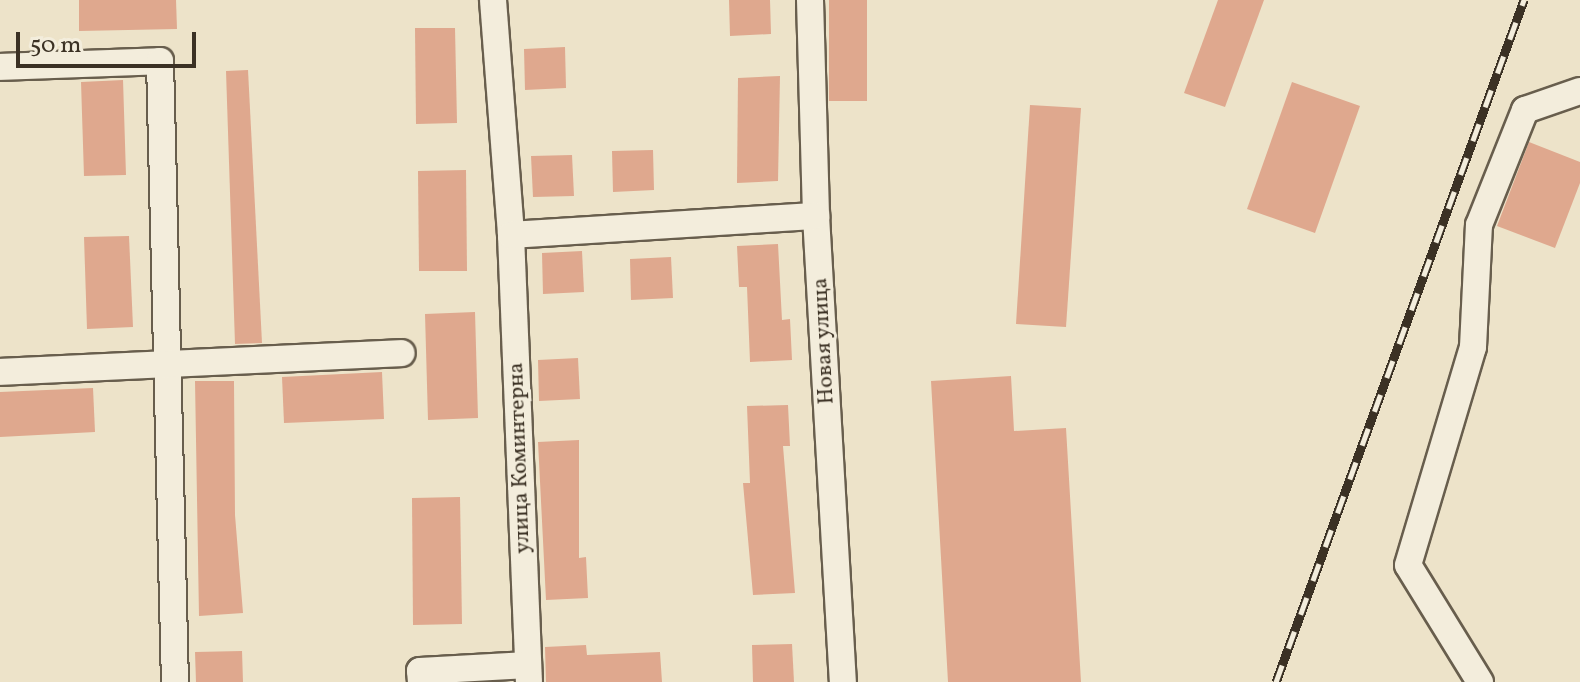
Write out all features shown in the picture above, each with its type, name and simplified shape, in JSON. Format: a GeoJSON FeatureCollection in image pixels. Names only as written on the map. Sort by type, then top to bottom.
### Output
{"type":"FeatureCollection","features":[{"type":"Feature","properties":{"kind":"street","name":"улица Коминтерна"},"geometry":{"type":"LineString","coordinates":[[493,0],[511,235],[528,673]]}},
{"type":"Feature","properties":{"kind":"street","name":"Новая улица"},"geometry":{"type":"LineString","coordinates":[[810,0],[816,216],[843,682]]}},
{"type":"Feature","properties":{"kind":"street"},"geometry":{"type":"LineString","coordinates":[[0,67],[160,61],[164,364],[175,682]]}},
{"type":"Feature","properties":{"kind":"street"},"geometry":{"type":"LineString","coordinates":[[1480,682],[1408,565],[1473,347],[1479,225],[1525,110],[1580,91]]}},
{"type":"Feature","properties":{"kind":"street"},"geometry":{"type":"LineString","coordinates":[[511,235],[816,216]]}},
{"type":"Feature","properties":{"kind":"street"},"geometry":{"type":"LineString","coordinates":[[0,372],[402,353]]}},
{"type":"Feature","properties":{"kind":"street"},"geometry":{"type":"LineString","coordinates":[[421,682],[420,671],[528,673]]}},
{"type":"Feature","properties":{"kind":"building"},"geometry":{"type":"Polygon","coordinates":[[[79,0],[176,0],[177,29],[79,31],[79,0]]]}},
{"type":"Feature","properties":{"kind":"building"},"geometry":{"type":"Polygon","coordinates":[[[729,0],[770,0],[771,34],[730,36],[729,0]]]}},
{"type":"Feature","properties":{"kind":"building"},"geometry":{"type":"Polygon","coordinates":[[[829,0],[867,0],[867,101],[829,101],[829,0]]]}},
{"type":"Feature","properties":{"kind":"building"},"geometry":{"type":"Polygon","coordinates":[[[1218,0],[1264,0],[1225,107],[1184,93],[1218,0]]]}},
{"type":"Feature","properties":{"kind":"building"},"geometry":{"type":"Polygon","coordinates":[[[415,28],[455,28],[457,123],[416,124],[415,28]]]}},
{"type":"Feature","properties":{"kind":"building"},"geometry":{"type":"Polygon","coordinates":[[[565,47],[566,88],[525,90],[524,49],[565,47]]]}},
{"type":"Feature","properties":{"kind":"building"},"geometry":{"type":"Polygon","coordinates":[[[248,70],[262,343],[235,344],[226,71],[248,70]]]}},
{"type":"Feature","properties":{"kind":"building"},"geometry":{"type":"Polygon","coordinates":[[[780,76],[778,181],[737,183],[738,78],[780,76]]]}},
{"type":"Feature","properties":{"kind":"building"},"geometry":{"type":"Polygon","coordinates":[[[123,80],[126,175],[84,176],[81,82],[123,80]]]}},
{"type":"Feature","properties":{"kind":"building"},"geometry":{"type":"Polygon","coordinates":[[[1292,82],[1360,106],[1315,233],[1247,209],[1292,82]]]}},
{"type":"Feature","properties":{"kind":"building"},"geometry":{"type":"Polygon","coordinates":[[[1030,105],[1081,108],[1066,327],[1016,324],[1030,105]]]}},
{"type":"Feature","properties":{"kind":"building"},"geometry":{"type":"Polygon","coordinates":[[[1529,142],[1580,162],[1580,183],[1555,248],[1497,226],[1529,142]]]}},
{"type":"Feature","properties":{"kind":"building"},"geometry":{"type":"Polygon","coordinates":[[[653,150],[654,190],[613,192],[612,151],[653,150]]]}},
{"type":"Feature","properties":{"kind":"building"},"geometry":{"type":"Polygon","coordinates":[[[572,155],[574,196],[533,197],[531,156],[572,155]]]}},
{"type":"Feature","properties":{"kind":"building"},"geometry":{"type":"Polygon","coordinates":[[[466,170],[467,271],[419,271],[418,171],[466,170]]]}},
{"type":"Feature","properties":{"kind":"building"},"geometry":{"type":"Polygon","coordinates":[[[129,236],[133,327],[87,329],[84,237],[129,236]]]}},
{"type":"Feature","properties":{"kind":"building"},"geometry":{"type":"Polygon","coordinates":[[[778,244],[782,320],[790,319],[792,360],[750,362],[747,287],[739,287],[737,246],[778,244]]]}},
{"type":"Feature","properties":{"kind":"building"},"geometry":{"type":"Polygon","coordinates":[[[582,251],[584,292],[543,294],[542,253],[582,251]]]}},
{"type":"Feature","properties":{"kind":"building"},"geometry":{"type":"Polygon","coordinates":[[[671,257],[673,298],[631,300],[630,259],[671,257]]]}},
{"type":"Feature","properties":{"kind":"building"},"geometry":{"type":"Polygon","coordinates":[[[475,312],[478,418],[428,420],[425,314],[475,312]]]}},
{"type":"Feature","properties":{"kind":"building"},"geometry":{"type":"Polygon","coordinates":[[[578,358],[580,399],[539,401],[538,360],[578,358]]]}},
{"type":"Feature","properties":{"kind":"building"},"geometry":{"type":"Polygon","coordinates":[[[382,372],[384,419],[284,423],[282,377],[382,372]]]}},
{"type":"Feature","properties":{"kind":"building"},"geometry":{"type":"Polygon","coordinates":[[[1011,376],[1014,431],[1066,428],[1081,682],[948,682],[931,381],[1011,376]]]}},
{"type":"Feature","properties":{"kind":"building"},"geometry":{"type":"Polygon","coordinates":[[[195,381],[234,381],[235,515],[243,613],[199,616],[195,381]]]}},
{"type":"Feature","properties":{"kind":"building"},"geometry":{"type":"Polygon","coordinates":[[[93,388],[95,432],[0,437],[0,392],[93,388]]]}},
{"type":"Feature","properties":{"kind":"building"},"geometry":{"type":"Polygon","coordinates":[[[788,405],[790,446],[783,446],[795,593],[753,595],[743,483],[750,483],[747,406],[788,405]]]}},
{"type":"Feature","properties":{"kind":"building"},"geometry":{"type":"Polygon","coordinates":[[[579,440],[579,558],[586,557],[588,598],[546,600],[538,442],[579,440]]]}},
{"type":"Feature","properties":{"kind":"building"},"geometry":{"type":"Polygon","coordinates":[[[460,497],[462,624],[413,625],[412,498],[460,497]]]}},
{"type":"Feature","properties":{"kind":"building"},"geometry":{"type":"Polygon","coordinates":[[[792,644],[794,682],[753,682],[752,645],[792,644]]]}},
{"type":"Feature","properties":{"kind":"building"},"geometry":{"type":"Polygon","coordinates":[[[586,645],[587,655],[660,652],[662,682],[546,682],[545,647],[586,645]]]}},
{"type":"Feature","properties":{"kind":"building"},"geometry":{"type":"Polygon","coordinates":[[[242,651],[243,682],[196,682],[195,652],[242,651]]]}},
{"type":"Feature","properties":{"kind":"railway"},"geometry":{"type":"LineString","coordinates":[[1276,682],[1524,0]]}}]}
